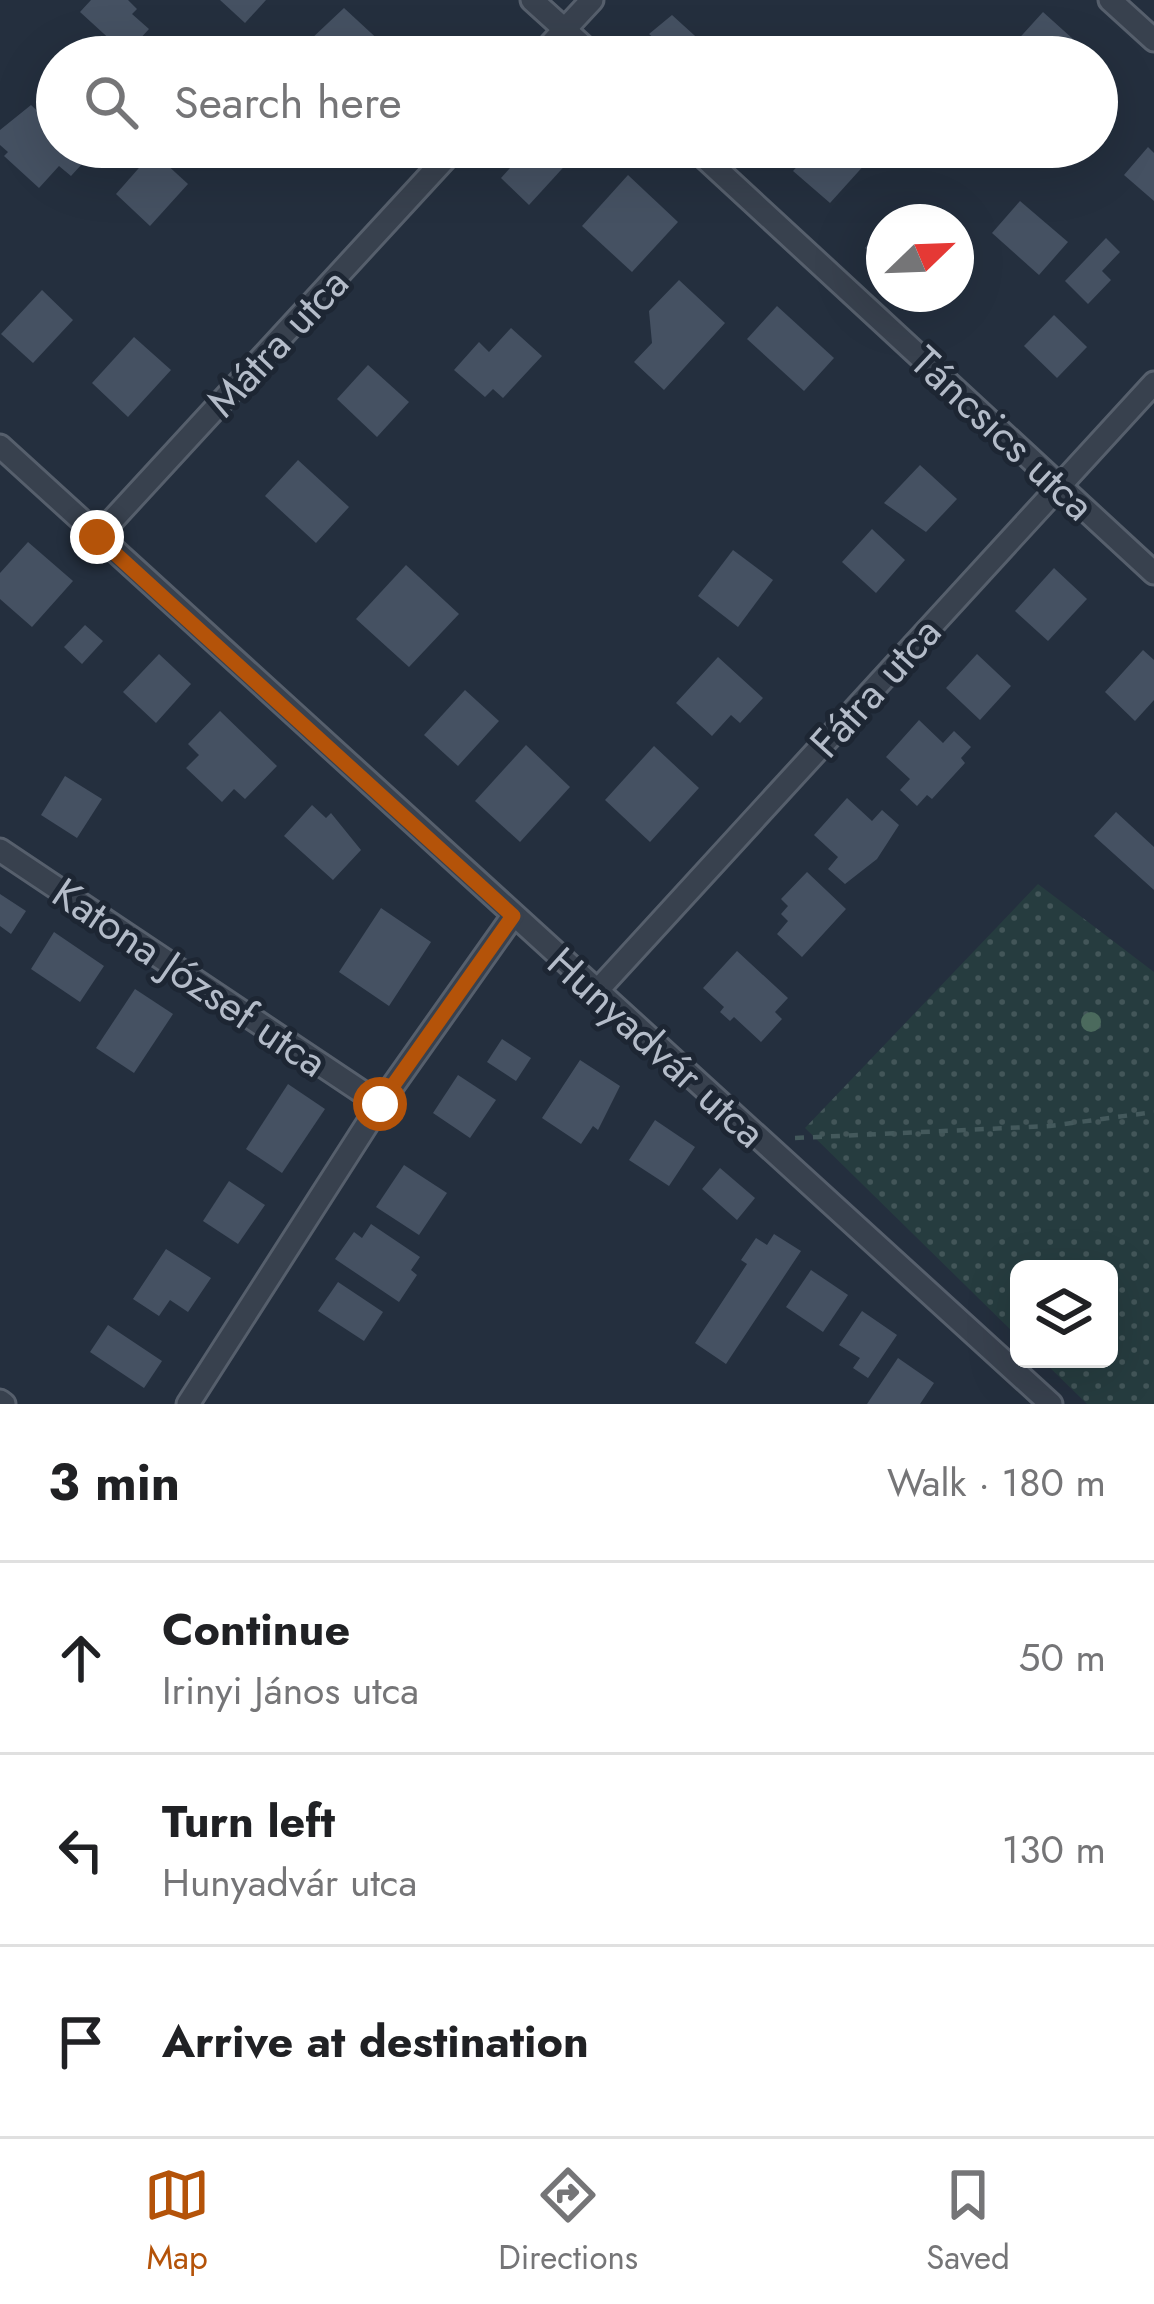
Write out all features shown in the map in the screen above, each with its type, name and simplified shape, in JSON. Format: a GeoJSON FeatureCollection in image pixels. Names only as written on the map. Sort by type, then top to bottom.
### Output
{"type":"FeatureCollection","features":[{"type":"Feature","properties":{"kind":"street"},"geometry":{"type":"LineString","coordinates":[[532,0],[572,36]]}},
{"type":"Feature","properties":{"kind":"street"},"geometry":{"type":"LineString","coordinates":[[558,36],[592,0]]}},
{"type":"Feature","properties":{"kind":"street"},"geometry":{"type":"LineString","coordinates":[[1110,0],[1154,40]]}},
{"type":"Feature","properties":{"kind":"street","name":"Mátra utca"},"geometry":{"type":"LineString","coordinates":[[97,537],[437,168]]}},
{"type":"Feature","properties":{"kind":"street","name":"Táncsics utca"},"geometry":{"type":"LineString","coordinates":[[716,168],[1154,573]]}},
{"type":"Feature","properties":{"kind":"street","name":"Fátra utca"},"geometry":{"type":"LineString","coordinates":[[596,992],[1154,382]]}},
{"type":"Feature","properties":{"kind":"street","name":"Hunyadvár utca"},"geometry":{"type":"LineString","coordinates":[[0,446],[1051,1404]]}},
{"type":"Feature","properties":{"kind":"street","name":"Katona József utca"},"geometry":{"type":"LineString","coordinates":[[0,850],[380,1104]]}},
{"type":"Feature","properties":{"kind":"street"},"geometry":{"type":"LineString","coordinates":[[188,1404],[380,1104],[513,916]]}},
{"type":"Feature","properties":{"kind":"path"},"geometry":{"type":"LineString","coordinates":[[764,1145],[796,1138],[1050,1126],[1154,1112]]}},
{"type":"Feature","properties":{"kind":"green space"},"geometry":{"type":"Polygon","coordinates":[[[1038,884],[1154,972],[1154,1404],[1087,1404],[1050,1368],[1118,1368],[1118,1260],[1010,1260],[1010,1329],[805,1128],[1038,884]]]}},
{"type":"Feature","properties":{"kind":"building"},"geometry":{"type":"Polygon","coordinates":[[[91,0],[128,0],[137,9],[132,14],[149,29],[143,36],[106,36],[80,12],[91,0]]]}},
{"type":"Feature","properties":{"kind":"building"},"geometry":{"type":"Polygon","coordinates":[[[220,0],[266,0],[245,23],[220,0]]]}},
{"type":"Feature","properties":{"kind":"building"},"geometry":{"type":"Polygon","coordinates":[[[344,8],[374,36],[314,36],[344,8]]]}},
{"type":"Feature","properties":{"kind":"building"},"geometry":{"type":"Polygon","coordinates":[[[1043,12],[1070,36],[1021,36],[1043,12]]]}},
{"type":"Feature","properties":{"kind":"building"},"geometry":{"type":"Polygon","coordinates":[[[672,15],[695,36],[651,36],[672,15]]]}},
{"type":"Feature","properties":{"kind":"building"},"geometry":{"type":"Polygon","coordinates":[[[31,105],[36,110],[36,168],[57,168],[39,188],[4,156],[8,152],[0,145],[0,130],[31,105]]]}},
{"type":"Feature","properties":{"kind":"building"},"geometry":{"type":"Polygon","coordinates":[[[1148,147],[1154,153],[1154,201],[1124,175],[1148,147]]]}},
{"type":"Feature","properties":{"kind":"building"},"geometry":{"type":"Polygon","coordinates":[[[139,168],[170,168],[188,184],[150,226],[116,194],[139,168]]]}},
{"type":"Feature","properties":{"kind":"building"},"geometry":{"type":"Polygon","coordinates":[[[510,168],[563,168],[529,205],[501,178],[510,168]]]}},
{"type":"Feature","properties":{"kind":"building"},"geometry":{"type":"Polygon","coordinates":[[[796,168],[862,168],[830,203],[793,171],[796,168]]]}},
{"type":"Feature","properties":{"kind":"building"},"geometry":{"type":"Polygon","coordinates":[[[628,175],[678,222],[632,272],[582,226],[628,175]]]}},
{"type":"Feature","properties":{"kind":"building"},"geometry":{"type":"Polygon","coordinates":[[[1020,201],[1068,242],[1039,275],[992,233],[1020,201]]]}},
{"type":"Feature","properties":{"kind":"building"},"geometry":{"type":"Polygon","coordinates":[[[1106,238],[1120,252],[1102,271],[1111,280],[1088,304],[1065,281],[1106,238]]]}},
{"type":"Feature","properties":{"kind":"building"},"geometry":{"type":"Polygon","coordinates":[[[679,280],[725,323],[664,390],[634,362],[652,343],[649,311],[679,280]]]}},
{"type":"Feature","properties":{"kind":"building"},"geometry":{"type":"Polygon","coordinates":[[[42,290],[73,320],[33,363],[1,334],[42,290]]]}},
{"type":"Feature","properties":{"kind":"building"},"geometry":{"type":"Polygon","coordinates":[[[777,306],[834,358],[804,391],[747,339],[777,306]]]}},
{"type":"Feature","properties":{"kind":"building"},"geometry":{"type":"Polygon","coordinates":[[[1054,315],[1087,347],[1057,378],[1024,346],[1054,315]]]}},
{"type":"Feature","properties":{"kind":"building"},"geometry":{"type":"Polygon","coordinates":[[[511,328],[542,356],[503,398],[493,389],[485,397],[454,370],[479,342],[489,352],[511,328]]]}},
{"type":"Feature","properties":{"kind":"building"},"geometry":{"type":"Polygon","coordinates":[[[134,337],[171,370],[128,417],[92,383],[134,337]]]}},
{"type":"Feature","properties":{"kind":"building"},"geometry":{"type":"Polygon","coordinates":[[[368,365],[409,402],[377,437],[337,399],[368,365]]]}},
{"type":"Feature","properties":{"kind":"building"},"geometry":{"type":"Polygon","coordinates":[[[298,460],[349,507],[316,543],[265,496],[298,460]]]}},
{"type":"Feature","properties":{"kind":"building"},"geometry":{"type":"Polygon","coordinates":[[[920,465],[957,499],[926,532],[884,503],[920,465]]]}},
{"type":"Feature","properties":{"kind":"building"},"geometry":{"type":"Polygon","coordinates":[[[872,529],[905,560],[876,593],[842,562],[872,529]]]}},
{"type":"Feature","properties":{"kind":"building"},"geometry":{"type":"Polygon","coordinates":[[[28,542],[73,581],[32,627],[0,599],[0,573],[28,542]]]}},
{"type":"Feature","properties":{"kind":"building"},"geometry":{"type":"Polygon","coordinates":[[[733,550],[773,580],[738,627],[698,596],[733,550]]]}},
{"type":"Feature","properties":{"kind":"building"},"geometry":{"type":"Polygon","coordinates":[[[406,565],[459,614],[409,667],[356,619],[406,565]]]}},
{"type":"Feature","properties":{"kind":"building"},"geometry":{"type":"Polygon","coordinates":[[[1054,568],[1087,599],[1048,641],[1015,611],[1054,568]]]}},
{"type":"Feature","properties":{"kind":"building"},"geometry":{"type":"Polygon","coordinates":[[[85,625],[103,641],[82,664],[64,647],[85,625]]]}},
{"type":"Feature","properties":{"kind":"building"},"geometry":{"type":"Polygon","coordinates":[[[1143,650],[1154,660],[1154,700],[1135,721],[1105,692],[1143,650]]]}},
{"type":"Feature","properties":{"kind":"building"},"geometry":{"type":"Polygon","coordinates":[[[159,654],[191,684],[156,723],[123,692],[159,654]]]}},
{"type":"Feature","properties":{"kind":"building"},"geometry":{"type":"Polygon","coordinates":[[[977,654],[1011,686],[980,720],[946,688],[977,654]]]}},
{"type":"Feature","properties":{"kind":"building"},"geometry":{"type":"Polygon","coordinates":[[[718,657],[763,698],[740,723],[731,715],[712,736],[676,703],[718,657]]]}},
{"type":"Feature","properties":{"kind":"building"},"geometry":{"type":"Polygon","coordinates":[[[465,690],[499,721],[458,766],[424,735],[465,690]]]}},
{"type":"Feature","properties":{"kind":"building"},"geometry":{"type":"Polygon","coordinates":[[[220,711],[277,766],[245,799],[234,789],[222,802],[186,768],[199,755],[188,744],[220,711]]]}},
{"type":"Feature","properties":{"kind":"building"},"geometry":{"type":"Polygon","coordinates":[[[919,720],[943,743],[954,731],[971,747],[961,758],[965,763],[932,799],[927,795],[917,806],[900,790],[910,779],[886,757],[919,720]]]}},
{"type":"Feature","properties":{"kind":"building"},"geometry":{"type":"Polygon","coordinates":[[[526,745],[570,787],[520,842],[475,801],[526,745]]]}},
{"type":"Feature","properties":{"kind":"building"},"geometry":{"type":"Polygon","coordinates":[[[654,746],[699,788],[650,842],[605,800],[654,746]]]}},
{"type":"Feature","properties":{"kind":"building"},"geometry":{"type":"Polygon","coordinates":[[[65,776],[102,799],[77,838],[41,815],[65,776]]]}},
{"type":"Feature","properties":{"kind":"building"},"geometry":{"type":"Polygon","coordinates":[[[847,798],[872,821],[882,810],[899,825],[877,859],[845,884],[828,869],[838,857],[814,835],[847,798]]]}},
{"type":"Feature","properties":{"kind":"building"},"geometry":{"type":"Polygon","coordinates":[[[312,805],[326,818],[331,813],[361,850],[333,880],[284,836],[312,805]]]}},
{"type":"Feature","properties":{"kind":"building"},"geometry":{"type":"Polygon","coordinates":[[[1116,812],[1154,847],[1154,890],[1094,836],[1116,812]]]}},
{"type":"Feature","properties":{"kind":"building"},"geometry":{"type":"Polygon","coordinates":[[[807,872],[846,909],[802,957],[777,934],[788,921],[781,914],[788,906],[781,899],[807,872]]]}},
{"type":"Feature","properties":{"kind":"building"},"geometry":{"type":"Polygon","coordinates":[[[0,894],[26,911],[11,934],[0,926],[0,894]]]}},
{"type":"Feature","properties":{"kind":"building"},"geometry":{"type":"Polygon","coordinates":[[[381,908],[431,942],[389,1006],[339,972],[381,908]]]}},
{"type":"Feature","properties":{"kind":"building"},"geometry":{"type":"Polygon","coordinates":[[[54,932],[104,966],[80,1002],[31,969],[54,932]]]}},
{"type":"Feature","properties":{"kind":"building"},"geometry":{"type":"Polygon","coordinates":[[[737,951],[788,998],[775,1012],[782,1019],[761,1042],[734,1017],[730,1021],[720,1012],[724,1007],[703,988],[737,951]]]}},
{"type":"Feature","properties":{"kind":"building"},"geometry":{"type":"Polygon","coordinates":[[[135,989],[173,1014],[134,1073],[96,1048],[135,989]]]}},
{"type":"Feature","properties":{"kind":"building"},"geometry":{"type":"Polygon","coordinates":[[[502,1039],[531,1058],[516,1081],[487,1062],[502,1039]]]}},
{"type":"Feature","properties":{"kind":"building"},"geometry":{"type":"Polygon","coordinates":[[[580,1060],[620,1086],[598,1130],[593,1126],[581,1144],[542,1118],[580,1060]]]}},
{"type":"Feature","properties":{"kind":"building"},"geometry":{"type":"Polygon","coordinates":[[[458,1075],[496,1100],[470,1138],[433,1113],[458,1075]]]}},
{"type":"Feature","properties":{"kind":"building"},"geometry":{"type":"Polygon","coordinates":[[[288,1084],[325,1109],[282,1173],[246,1149],[288,1084]]]}},
{"type":"Feature","properties":{"kind":"building"},"geometry":{"type":"Polygon","coordinates":[[[655,1120],[695,1147],[669,1186],[629,1160],[655,1120]]]}},
{"type":"Feature","properties":{"kind":"building"},"geometry":{"type":"Polygon","coordinates":[[[404,1165],[447,1193],[419,1235],[376,1207],[404,1165]]]}},
{"type":"Feature","properties":{"kind":"building"},"geometry":{"type":"Polygon","coordinates":[[[720,1168],[755,1198],[737,1220],[702,1189],[720,1168]]]}},
{"type":"Feature","properties":{"kind":"building"},"geometry":{"type":"Polygon","coordinates":[[[229,1181],[265,1205],[238,1244],[203,1221],[229,1181]]]}},
{"type":"Feature","properties":{"kind":"building"},"geometry":{"type":"Polygon","coordinates":[[[371,1224],[420,1257],[411,1270],[417,1275],[399,1302],[335,1259],[354,1232],[362,1238],[371,1224]]]}},
{"type":"Feature","properties":{"kind":"building"},"geometry":{"type":"Polygon","coordinates":[[[774,1234],[801,1251],[726,1364],[695,1343],[747,1264],[741,1260],[756,1238],[767,1245],[774,1234]]]}},
{"type":"Feature","properties":{"kind":"building"},"geometry":{"type":"Polygon","coordinates":[[[166,1249],[211,1278],[188,1312],[170,1300],[159,1316],[133,1299],[166,1249]]]}},
{"type":"Feature","properties":{"kind":"building"},"geometry":{"type":"Polygon","coordinates":[[[811,1270],[848,1295],[823,1332],[786,1307],[811,1270]]]}},
{"type":"Feature","properties":{"kind":"building"},"geometry":{"type":"Polygon","coordinates":[[[338,1282],[383,1312],[364,1341],[318,1311],[338,1282]]]}},
{"type":"Feature","properties":{"kind":"building"},"geometry":{"type":"Polygon","coordinates":[[[862,1311],[897,1335],[868,1378],[853,1368],[860,1358],[839,1345],[862,1311]]]}},
{"type":"Feature","properties":{"kind":"building"},"geometry":{"type":"Polygon","coordinates":[[[108,1325],[162,1361],[144,1388],[90,1352],[108,1325]]]}},
{"type":"Feature","properties":{"kind":"building"},"geometry":{"type":"Polygon","coordinates":[[[898,1358],[934,1383],[920,1404],[867,1404],[898,1358]]]}},
{"type":"Feature","properties":{"kind":"route"},"geometry":{"type":"LineString","coordinates":[[97,537],[513,916],[380,1104]]}}]}
